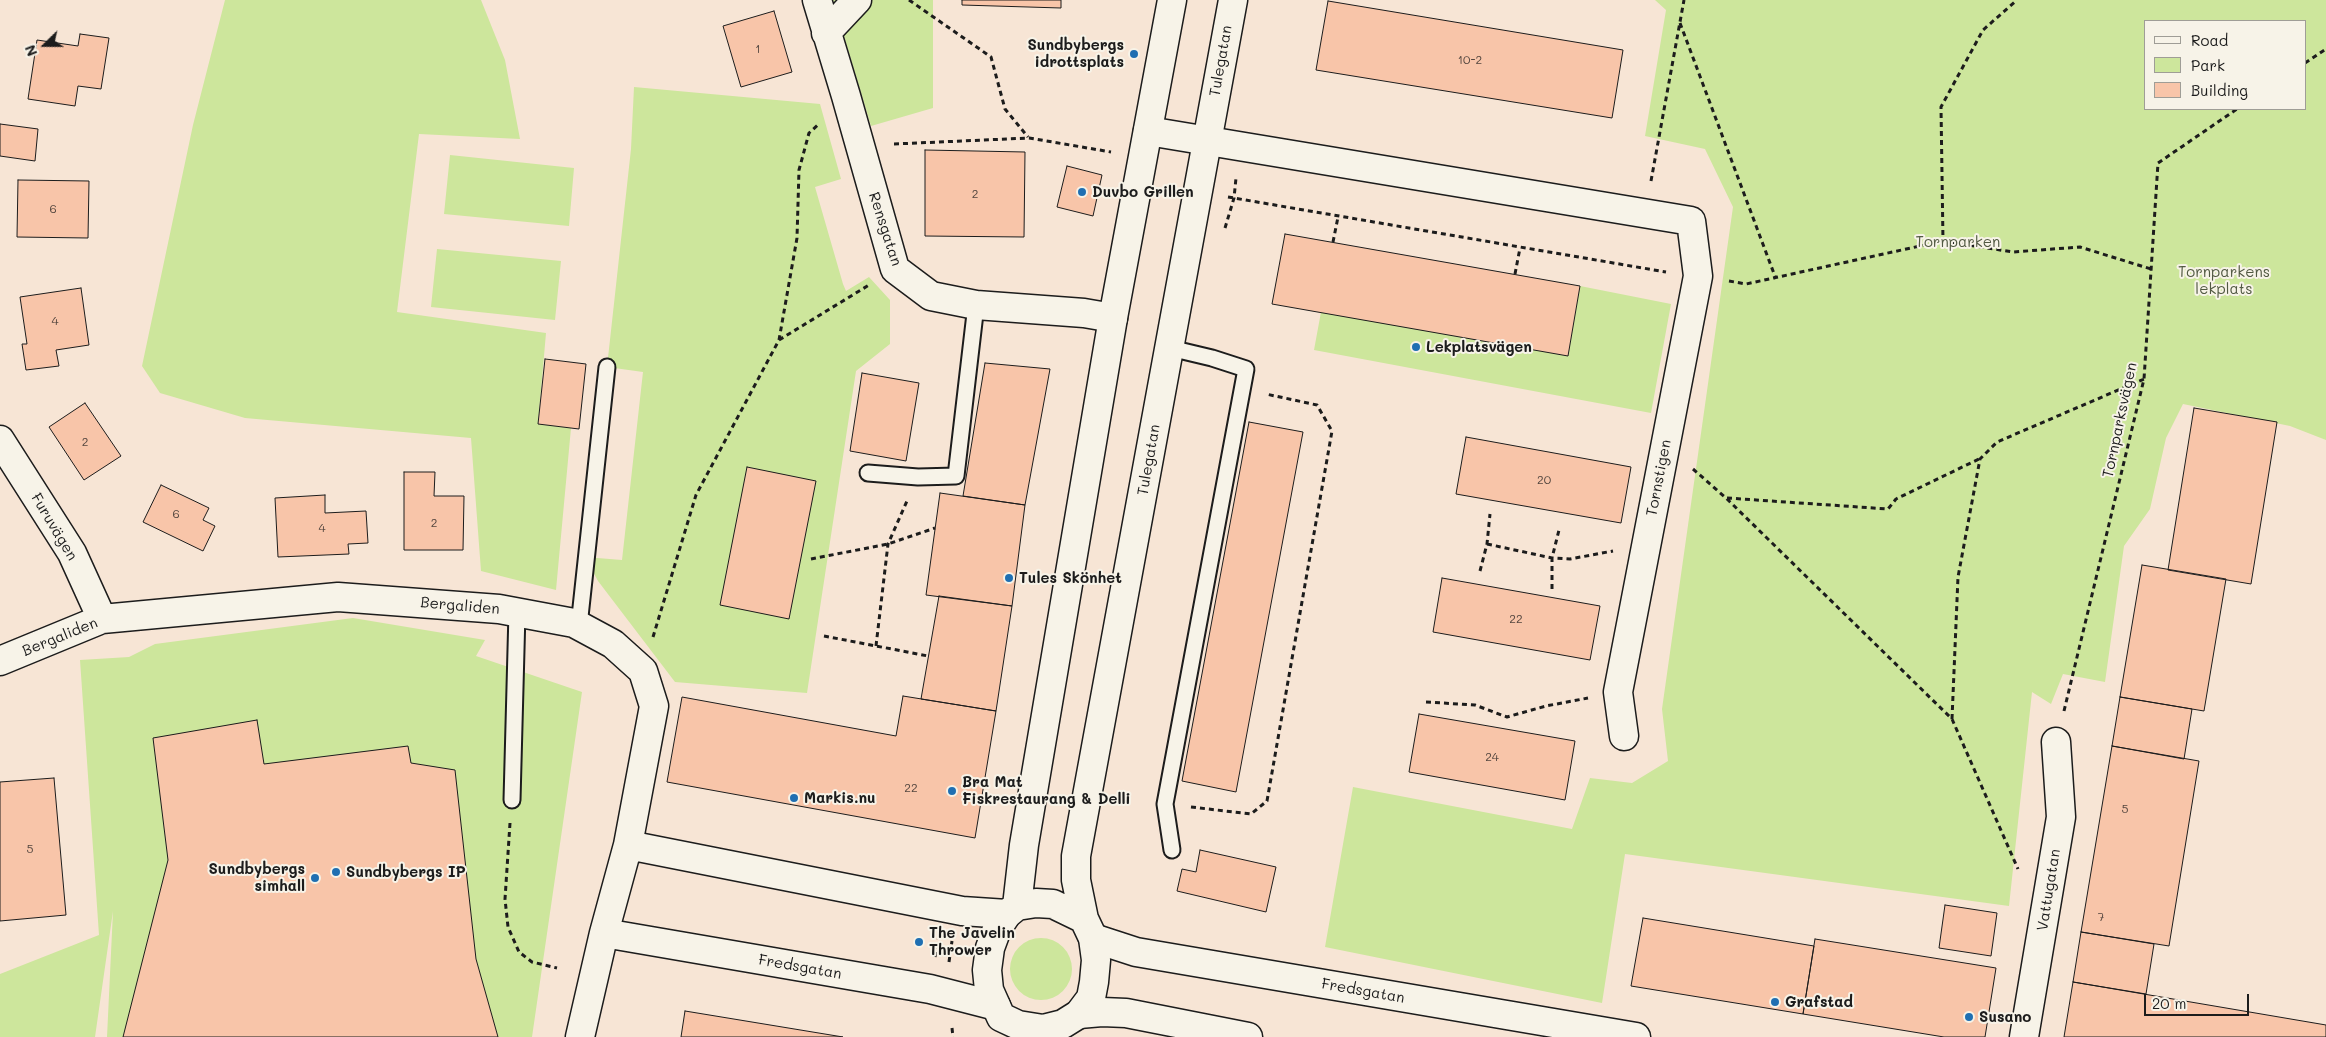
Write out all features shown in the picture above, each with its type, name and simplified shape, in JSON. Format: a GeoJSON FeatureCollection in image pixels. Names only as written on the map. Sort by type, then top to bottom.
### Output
{"type":"FeatureCollection","features":[{"type":"Feature","properties":{"kind":"street","name":"Rensgatan"},"geometry":{"type":"LineString","coordinates":[[816,0],[846,96],[894,269],[931,296],[976,305],[1084,313],[1113,318]]}},
{"type":"Feature","properties":{"kind":"street"},"geometry":{"type":"LineString","coordinates":[[826,33],[857,0]]}},
{"type":"Feature","properties":{"kind":"street"},"geometry":{"type":"LineString","coordinates":[[1172,0],[1113,318],[1012,910],[993,938],[988,963],[989,990],[998,1020],[1018,1025],[1043,1029],[1126,1014],[1248,1037]]}},
{"type":"Feature","properties":{"kind":"street","name":"Tulegatan"},"geometry":{"type":"LineString","coordinates":[[1066,1025],[1091,998],[1094,982],[1096,960],[1076,880],[1076,856],[1233,0]]}},
{"type":"Feature","properties":{"kind":"street"},"geometry":{"type":"LineString","coordinates":[[1148,131],[1645,213]]}},
{"type":"Feature","properties":{"kind":"street","name":"Tornstigen"},"geometry":{"type":"LineString","coordinates":[[1624,736],[1618,692],[1698,276],[1691,221],[1645,213]]}},
{"type":"Feature","properties":{"kind":"street","name":"Furuvägen"},"geometry":{"type":"LineString","coordinates":[[0,440],[72,553],[102,619]]}},
{"type":"Feature","properties":{"kind":"street","name":"Bergaliden"},"geometry":{"type":"LineString","coordinates":[[0,661],[102,619],[338,597],[517,612],[574,623],[613,644],[643,671]]}},
{"type":"Feature","properties":{"kind":"street"},"geometry":{"type":"LineString","coordinates":[[580,1037],[604,933],[628,845],[654,706],[643,671]]}},
{"type":"Feature","properties":{"kind":"street","name":"Vattugatan"},"geometry":{"type":"LineString","coordinates":[[2024,1037],[2061,817],[2056,742]]}},
{"type":"Feature","properties":{"kind":"street"},"geometry":{"type":"LineString","coordinates":[[628,845],[962,911],[1012,910],[1036,903],[1054,904],[1088,929]]}},
{"type":"Feature","properties":{"kind":"street","name":"Fredsgatan"},"geometry":{"type":"LineString","coordinates":[[1088,929],[1136,952],[1571,1031],[1636,1037]]}},
{"type":"Feature","properties":{"kind":"street","name":"Fredsgatan"},"geometry":{"type":"LineString","coordinates":[[604,933],[913,986],[998,1020]]}},
{"type":"Feature","properties":{"kind":"lane"},"geometry":{"type":"LineString","coordinates":[[868,473],[918,477],[956,476],[976,305]]}},
{"type":"Feature","properties":{"kind":"lane"},"geometry":{"type":"LineString","coordinates":[[1170,348],[1212,358],[1246,369],[1165,804],[1172,850]]}},
{"type":"Feature","properties":{"kind":"lane"},"geometry":{"type":"LineString","coordinates":[[579,626],[607,367]]}},
{"type":"Feature","properties":{"kind":"lane"},"geometry":{"type":"LineString","coordinates":[[512,800],[517,612]]}},
{"type":"Feature","properties":{"kind":"path"},"geometry":{"type":"LineString","coordinates":[[909,0],[991,57],[1005,109],[1028,138]]}},
{"type":"Feature","properties":{"kind":"path"},"geometry":{"type":"LineString","coordinates":[[1645,213],[1684,0]]}},
{"type":"Feature","properties":{"kind":"path"},"geometry":{"type":"LineString","coordinates":[[1943,241],[1942,107],[1983,30],[2017,0]]}},
{"type":"Feature","properties":{"kind":"path"},"geometry":{"type":"LineString","coordinates":[[1680,23],[1776,278]]}},
{"type":"Feature","properties":{"kind":"path"},"geometry":{"type":"LineString","coordinates":[[2306,62],[2326,48]]}},
{"type":"Feature","properties":{"kind":"path"},"geometry":{"type":"LineString","coordinates":[[643,671],[696,495],[779,340],[797,238],[798,170],[810,133],[846,96]]}},
{"type":"Feature","properties":{"kind":"path","name":"Tornparksvägen"},"geometry":{"type":"LineString","coordinates":[[2056,742],[2144,380],[2158,163],[2236,110]]}},
{"type":"Feature","properties":{"kind":"path"},"geometry":{"type":"LineString","coordinates":[[860,145],[1028,138],[1116,153]]}},
{"type":"Feature","properties":{"kind":"path"},"geometry":{"type":"LineString","coordinates":[[1234,198],[1634,268],[1746,284],[1943,241],[2013,252],[2080,247],[2151,269]]}},
{"type":"Feature","properties":{"kind":"path"},"geometry":{"type":"LineString","coordinates":[[1334,242],[1338,217]]}},
{"type":"Feature","properties":{"kind":"path"},"geometry":{"type":"LineString","coordinates":[[1515,274],[1520,248]]}},
{"type":"Feature","properties":{"kind":"path"},"geometry":{"type":"LineString","coordinates":[[779,340],[894,269]]}},
{"type":"Feature","properties":{"kind":"path"},"geometry":{"type":"LineString","coordinates":[[1726,498],[1888,509],[1896,499],[1980,459],[1997,442],[2144,380]]}},
{"type":"Feature","properties":{"kind":"path"},"geometry":{"type":"LineString","coordinates":[[1165,804],[1251,814],[1267,801],[1332,431],[1317,405],[1242,390]]}},
{"type":"Feature","properties":{"kind":"path"},"geometry":{"type":"LineString","coordinates":[[1665,446],[1726,498],[1952,719],[2020,872]]}},
{"type":"Feature","properties":{"kind":"path"},"geometry":{"type":"LineString","coordinates":[[1952,719],[1958,577],[1980,459]]}},
{"type":"Feature","properties":{"kind":"path"},"geometry":{"type":"LineString","coordinates":[[876,646],[888,544],[918,477]]}},
{"type":"Feature","properties":{"kind":"path"},"geometry":{"type":"LineString","coordinates":[[1480,571],[1487,544],[1490,514]]}},
{"type":"Feature","properties":{"kind":"path"},"geometry":{"type":"LineString","coordinates":[[810,559],[888,544],[935,528]]}},
{"type":"Feature","properties":{"kind":"path"},"geometry":{"type":"LineString","coordinates":[[1552,589],[1552,558],[1559,530]]}},
{"type":"Feature","properties":{"kind":"path"},"geometry":{"type":"LineString","coordinates":[[1487,544],[1552,558],[1570,559],[1608,551],[1646,548]]}},
{"type":"Feature","properties":{"kind":"path"},"geometry":{"type":"LineString","coordinates":[[824,636],[928,656]]}},
{"type":"Feature","properties":{"kind":"path"},"geometry":{"type":"LineString","coordinates":[[1426,702],[1475,706],[1507,716],[1546,706],[1618,692]]}},
{"type":"Feature","properties":{"kind":"path"},"geometry":{"type":"LineString","coordinates":[[512,800],[505,899],[508,927],[518,952],[532,962],[557,968]]}},
{"type":"Feature","properties":{"kind":"path"},"geometry":{"type":"LineString","coordinates":[[934,966],[938,938]]}},
{"type":"Feature","properties":{"kind":"green space"},"geometry":{"type":"Polygon","coordinates":[[[225,0],[481,0],[505,60],[520,139],[419,134],[397,312],[546,333],[538,424],[571,428],[556,590],[481,571],[471,438],[245,418],[160,393],[142,366],[193,125],[225,0]]]}},
{"type":"Feature","properties":{"kind":"green space"},"geometry":{"type":"Polygon","coordinates":[[[833,0],[933,0],[933,108],[871,126],[833,0]]]}},
{"type":"Feature","properties":{"kind":"green space","name":"Tornparken"},"geometry":{"type":"Polygon","coordinates":[[[1655,0],[2326,0],[2326,440],[2290,426],[2183,404],[2166,438],[2150,509],[2124,546],[2105,682],[2063,674],[2051,704],[2032,692],[2009,906],[1625,854],[1602,1003],[1325,947],[1353,787],[1572,829],[1590,778],[1632,783],[1668,761],[1662,709],[1733,207],[1705,149],[1645,136],[1666,10],[1655,0]]]}},
{"type":"Feature","properties":{"kind":"green space"},"geometry":{"type":"Polygon","coordinates":[[[634,87],[820,104],[841,179],[815,187],[843,284],[846,291],[869,277],[890,300],[890,344],[856,371],[807,693],[675,682],[598,581],[585,557],[622,560],[643,372],[607,367],[631,149],[634,87]]]}},
{"type":"Feature","properties":{"kind":"green space"},"geometry":{"type":"Polygon","coordinates":[[[450,155],[574,168],[569,226],[444,214],[450,155]]]}},
{"type":"Feature","properties":{"kind":"green space"},"geometry":{"type":"Polygon","coordinates":[[[437,249],[561,261],[555,320],[431,307],[437,249]]]}},
{"type":"Feature","properties":{"kind":"green space","name":"Lekplatsvägen"},"geometry":{"type":"Polygon","coordinates":[[[1580,286],[1671,304],[1651,413],[1314,350],[1321,312],[1568,356],[1580,286]]]}},
{"type":"Feature","properties":{"kind":"green space","name":"Sundbybergs IP"},"geometry":{"type":"Polygon","coordinates":[[[353,618],[485,640],[476,656],[582,692],[532,1037],[107,1037],[113,911],[95,1037],[0,1037],[0,974],[99,935],[80,660],[129,657],[155,644],[353,618]]]}},
{"type":"Feature","properties":{"kind":"green space"},"geometry":{"type":"Polygon","coordinates":[[[1035,938],[1047,938],[1063,947],[1070,957],[1072,969],[1070,981],[1063,991],[1047,1000],[1035,1000],[1024,995],[1015,986],[1010,975],[1010,963],[1015,952],[1024,943],[1035,938]]]}},
{"type":"Feature","properties":{"kind":"building"},"geometry":{"type":"Polygon","coordinates":[[[962,0],[1061,0],[1061,8],[962,5],[962,0]]]}},
{"type":"Feature","properties":{"kind":"building"},"geometry":{"type":"Polygon","coordinates":[[[1328,1],[1623,50],[1612,118],[1316,70],[1328,1]]]}},
{"type":"Feature","properties":{"kind":"building"},"geometry":{"type":"Polygon","coordinates":[[[774,11],[792,72],[741,87],[723,26],[774,11]]]}},
{"type":"Feature","properties":{"kind":"building"},"geometry":{"type":"Polygon","coordinates":[[[80,34],[109,38],[101,89],[78,86],[75,106],[28,99],[37,40],[78,46],[80,34]]]}},
{"type":"Feature","properties":{"kind":"building"},"geometry":{"type":"Polygon","coordinates":[[[0,124],[38,129],[35,161],[0,156],[0,124]]]}},
{"type":"Feature","properties":{"kind":"building"},"geometry":{"type":"Polygon","coordinates":[[[925,150],[1025,152],[1024,237],[925,236],[925,150]]]}},
{"type":"Feature","properties":{"kind":"building"},"geometry":{"type":"Polygon","coordinates":[[[1067,166],[1102,175],[1093,216],[1057,207],[1067,166]]]}},
{"type":"Feature","properties":{"kind":"building"},"geometry":{"type":"Polygon","coordinates":[[[18,180],[89,181],[88,238],[17,237],[18,180]]]}},
{"type":"Feature","properties":{"kind":"building"},"geometry":{"type":"Polygon","coordinates":[[[1285,234],[1580,286],[1568,356],[1272,304],[1285,234]]]}},
{"type":"Feature","properties":{"kind":"building"},"geometry":{"type":"Polygon","coordinates":[[[81,288],[89,345],[56,350],[59,366],[26,370],[22,344],[27,344],[20,297],[81,288]]]}},
{"type":"Feature","properties":{"kind":"building"},"geometry":{"type":"Polygon","coordinates":[[[545,359],[586,364],[579,429],[538,424],[545,359]]]}},
{"type":"Feature","properties":{"kind":"building"},"geometry":{"type":"Polygon","coordinates":[[[985,363],[1050,369],[1025,505],[963,496],[985,363]]]}},
{"type":"Feature","properties":{"kind":"building"},"geometry":{"type":"Polygon","coordinates":[[[862,373],[919,383],[906,461],[850,451],[862,373]]]}},
{"type":"Feature","properties":{"kind":"building"},"geometry":{"type":"Polygon","coordinates":[[[85,403],[121,456],[84,480],[49,427],[85,403]]]}},
{"type":"Feature","properties":{"kind":"building"},"geometry":{"type":"Polygon","coordinates":[[[2194,408],[2277,422],[2251,584],[2168,570],[2194,408]]]}},
{"type":"Feature","properties":{"kind":"building"},"geometry":{"type":"Polygon","coordinates":[[[1249,422],[1303,432],[1236,792],[1182,781],[1249,422]]]}},
{"type":"Feature","properties":{"kind":"building"},"geometry":{"type":"Polygon","coordinates":[[[1466,437],[1631,467],[1621,523],[1456,494],[1466,437]]]}},
{"type":"Feature","properties":{"kind":"building"},"geometry":{"type":"Polygon","coordinates":[[[747,467],[816,481],[789,619],[720,605],[747,467]]]}},
{"type":"Feature","properties":{"kind":"building"},"geometry":{"type":"Polygon","coordinates":[[[404,472],[435,472],[434,496],[464,496],[463,550],[404,550],[404,472]]]}},
{"type":"Feature","properties":{"kind":"building"},"geometry":{"type":"Polygon","coordinates":[[[161,485],[209,508],[203,520],[215,526],[203,551],[143,522],[161,485]]]}},
{"type":"Feature","properties":{"kind":"building"},"geometry":{"type":"Polygon","coordinates":[[[940,493],[1025,505],[1012,606],[926,595],[940,493]]]}},
{"type":"Feature","properties":{"kind":"building"},"geometry":{"type":"Polygon","coordinates":[[[325,495],[325,513],[366,511],[368,543],[348,544],[349,554],[278,557],[275,498],[325,495]]]}},
{"type":"Feature","properties":{"kind":"building"},"geometry":{"type":"Polygon","coordinates":[[[2142,565],[2226,579],[2204,711],[2120,697],[2142,565]]]}},
{"type":"Feature","properties":{"kind":"building"},"geometry":{"type":"Polygon","coordinates":[[[1442,578],[1600,606],[1590,660],[1433,632],[1442,578]]]}},
{"type":"Feature","properties":{"kind":"building"},"geometry":{"type":"Polygon","coordinates":[[[939,596],[1012,606],[996,711],[921,699],[939,596]]]}},
{"type":"Feature","properties":{"kind":"building"},"geometry":{"type":"Polygon","coordinates":[[[903,696],[996,711],[975,838],[667,782],[682,697],[896,736],[903,696]]]}},
{"type":"Feature","properties":{"kind":"building"},"geometry":{"type":"Polygon","coordinates":[[[2120,697],[2192,709],[2184,759],[2112,746],[2120,697]]]}},
{"type":"Feature","properties":{"kind":"building"},"geometry":{"type":"Polygon","coordinates":[[[1419,714],[1575,741],[1565,800],[1409,772],[1419,714]]]}},
{"type":"Feature","properties":{"kind":"building","name":"Sundbybergs simhall"},"geometry":{"type":"Polygon","coordinates":[[[257,720],[264,764],[408,746],[411,763],[455,770],[476,959],[498,1037],[123,1037],[168,860],[153,738],[257,720]]]}},
{"type":"Feature","properties":{"kind":"building"},"geometry":{"type":"Polygon","coordinates":[[[2112,746],[2199,761],[2169,946],[2081,932],[2112,746]]]}},
{"type":"Feature","properties":{"kind":"building"},"geometry":{"type":"Polygon","coordinates":[[[54,778],[66,915],[0,921],[0,782],[54,778]]]}},
{"type":"Feature","properties":{"kind":"building"},"geometry":{"type":"Polygon","coordinates":[[[1200,850],[1276,867],[1266,912],[1177,891],[1182,869],[1196,872],[1200,850]]]}},
{"type":"Feature","properties":{"kind":"building"},"geometry":{"type":"Polygon","coordinates":[[[1945,905],[1997,913],[1991,956],[1939,948],[1945,905]]]}},
{"type":"Feature","properties":{"kind":"building"},"geometry":{"type":"Polygon","coordinates":[[[1643,918],[1814,946],[1803,1014],[1631,986],[1643,918]]]}},
{"type":"Feature","properties":{"kind":"building"},"geometry":{"type":"Polygon","coordinates":[[[2081,932],[2154,944],[2146,994],[2073,982],[2081,932]]]}},
{"type":"Feature","properties":{"kind":"building"},"geometry":{"type":"Polygon","coordinates":[[[1815,939],[1996,968],[1985,1037],[1944,1037],[1803,1014],[1815,939]]]}},
{"type":"Feature","properties":{"kind":"building"},"geometry":{"type":"Polygon","coordinates":[[[2073,982],[2326,1025],[2326,1037],[2064,1037],[2073,982]]]}},
{"type":"Feature","properties":{"kind":"building"},"geometry":{"type":"Polygon","coordinates":[[[685,1011],[843,1037],[681,1037],[685,1011]]]}},
{"type":"Feature","properties":{"kind":"place","name":"Sundbybergs idrottsplats"},"geometry":{"type":"Point","coordinates":[1134,54]}},
{"type":"Feature","properties":{"kind":"place","name":"Duvbo Grillen"},"geometry":{"type":"Point","coordinates":[1082,192]}},
{"type":"Feature","properties":{"kind":"place","name":"Lekplatsvägen"},"geometry":{"type":"Point","coordinates":[1416,347]}},
{"type":"Feature","properties":{"kind":"place","name":"Tules Skönhet"},"geometry":{"type":"Point","coordinates":[1009,578]}},
{"type":"Feature","properties":{"kind":"place","name":"Bra Mat Fiskrestaurang & Delli"},"geometry":{"type":"Point","coordinates":[952,791]}},
{"type":"Feature","properties":{"kind":"place","name":"Markis.nu"},"geometry":{"type":"Point","coordinates":[794,798]}},
{"type":"Feature","properties":{"kind":"place","name":"Sundbybergs IP"},"geometry":{"type":"Point","coordinates":[336,872]}},
{"type":"Feature","properties":{"kind":"place","name":"Sundbybergs simhall"},"geometry":{"type":"Point","coordinates":[315,878]}},
{"type":"Feature","properties":{"kind":"place","name":"The Javelin Thrower"},"geometry":{"type":"Point","coordinates":[919,942]}},
{"type":"Feature","properties":{"kind":"place","name":"Grafstad"},"geometry":{"type":"Point","coordinates":[1775,1002]}},
{"type":"Feature","properties":{"kind":"place","name":"Susano"},"geometry":{"type":"Point","coordinates":[1969,1017]}},
{"type":"Feature","properties":{"kind":"park label","name":"Tornparkens lekplats"},"geometry":{"type":"Point","coordinates":[2224,280]}}]}
